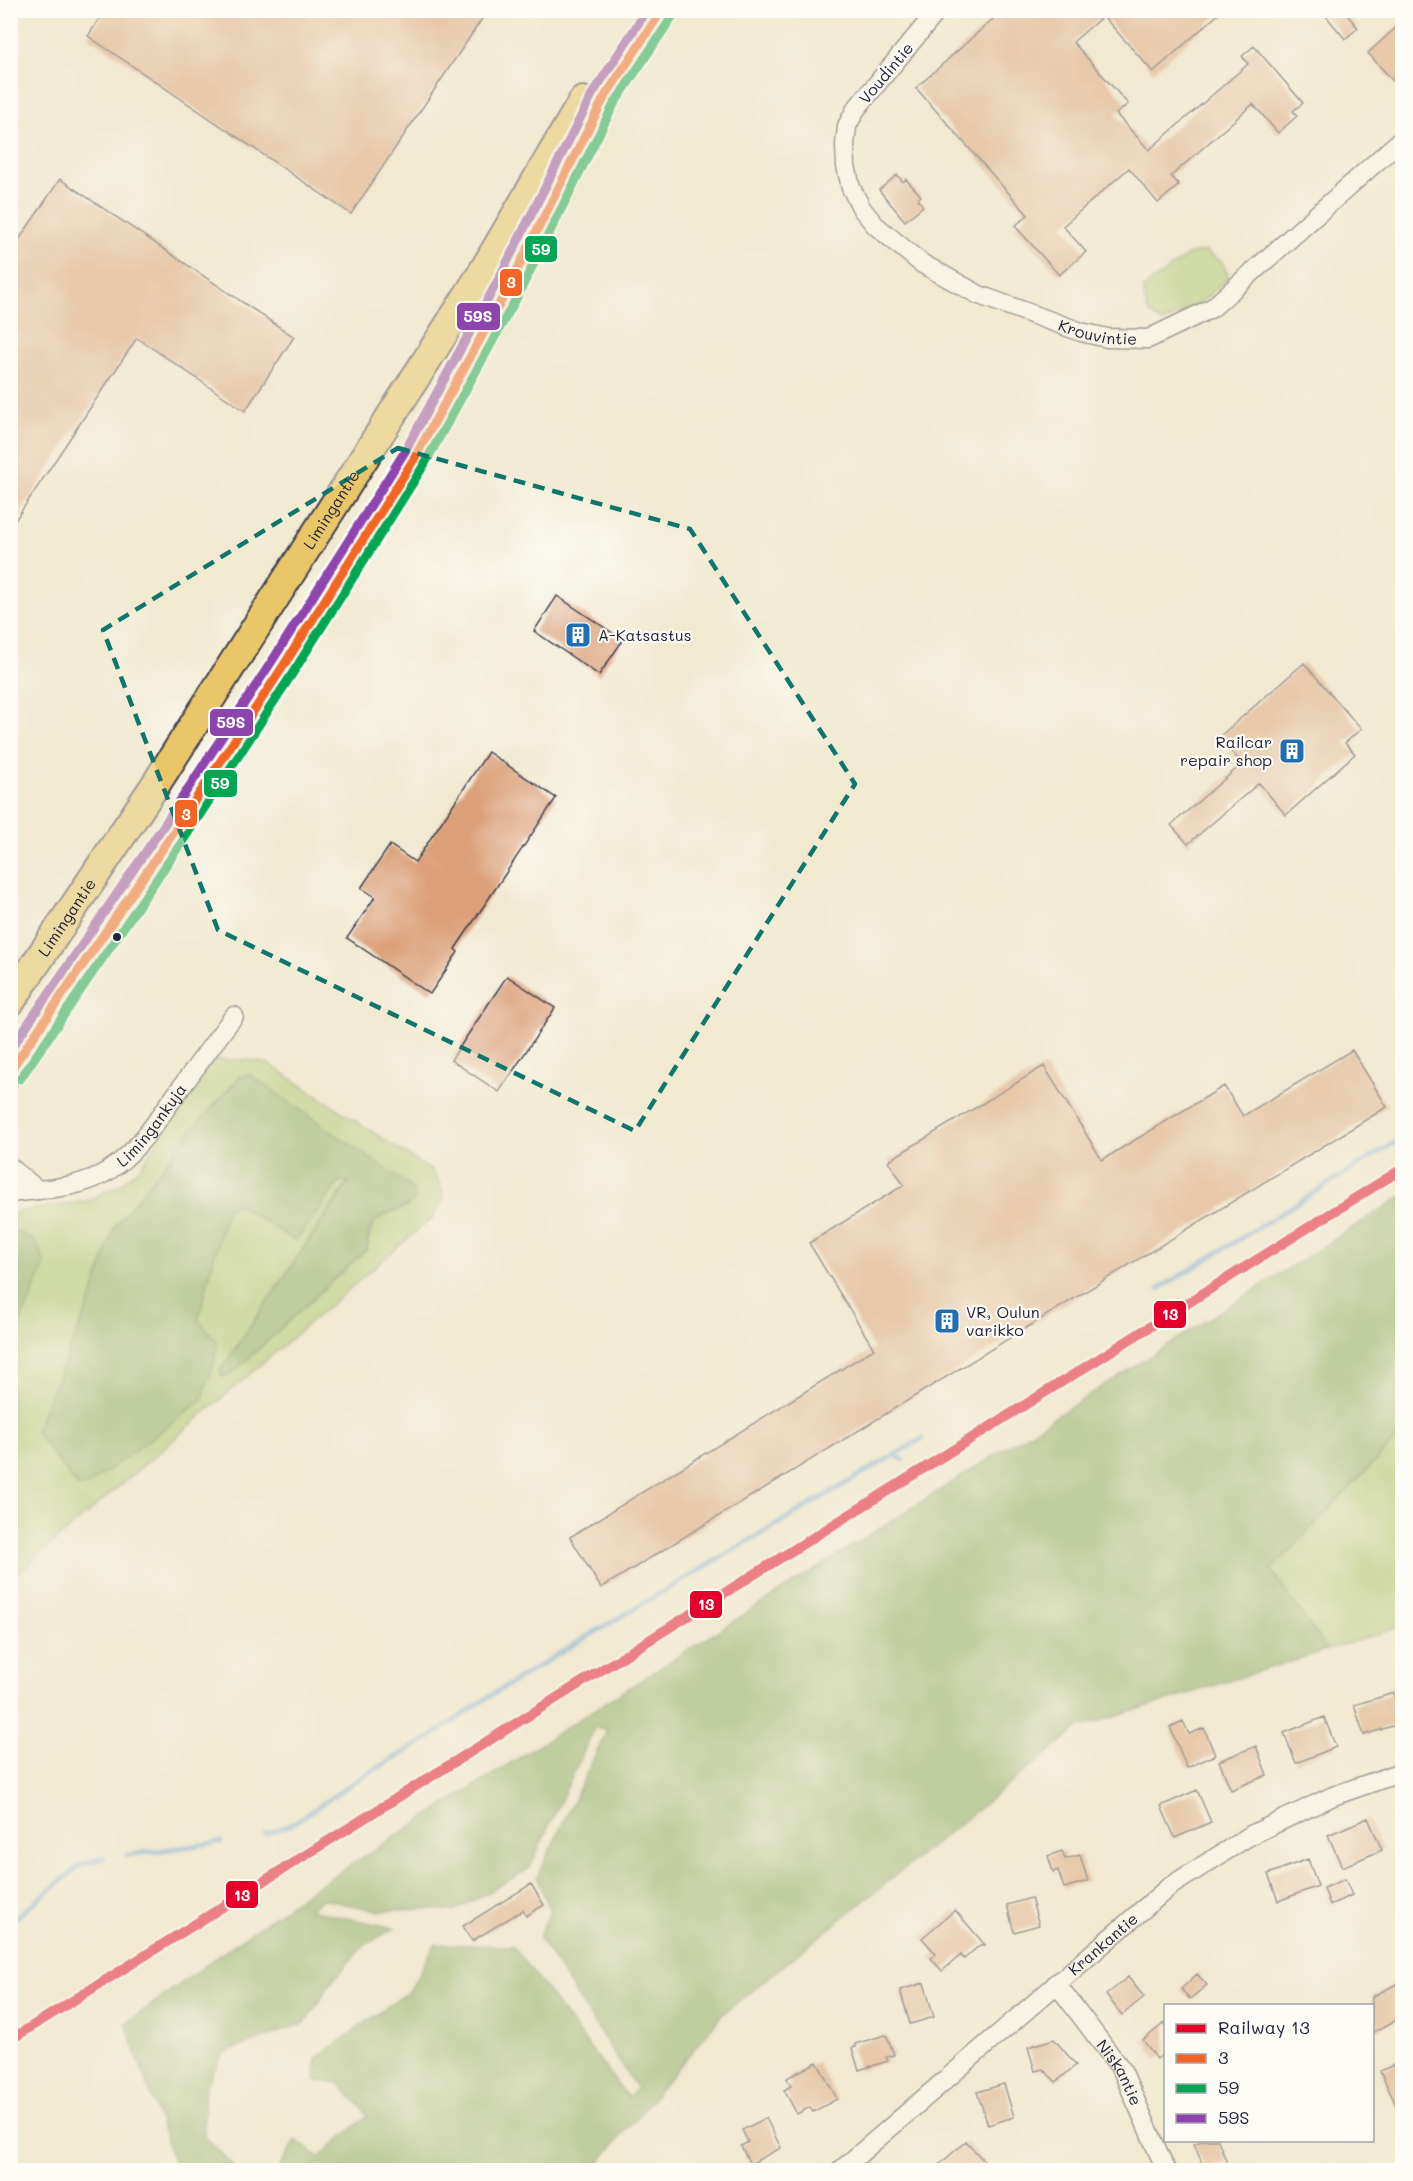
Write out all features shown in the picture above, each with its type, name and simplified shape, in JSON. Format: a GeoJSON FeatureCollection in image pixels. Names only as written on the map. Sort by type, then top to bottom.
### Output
{"type":"FeatureCollection","features":[{"type":"Feature","properties":{"kind":"main road","name":"Limingantie"},"geometry":{"type":"LineString","coordinates":[[10,1072],[234,742],[414,459],[506,292],[602,85],[640,10]]}},
{"type":"Feature","properties":{"kind":"main road","name":"Limingantie"},"geometry":{"type":"LineString","coordinates":[[10,1002],[154,788],[602,85],[662,10]]}},
{"type":"Feature","properties":{"kind":"street","name":"Voudintie"},"geometry":{"type":"LineString","coordinates":[[856,109],[938,10]]}},
{"type":"Feature","properties":{"kind":"street","name":"Krouvintie"},"geometry":{"type":"LineString","coordinates":[[856,109],[847,126],[846,166],[851,188],[862,210],[875,225],[921,263],[979,295],[1081,332],[1107,338],[1148,339],[1212,308],[1402,139]]}},
{"type":"Feature","properties":{"kind":"street","name":"Limingankuja"},"geometry":{"type":"LineString","coordinates":[[10,1193],[61,1188],[79,1183],[107,1172],[128,1157],[234,1016]]}},
{"type":"Feature","properties":{"kind":"street"},"geometry":{"type":"LineString","coordinates":[[10,1167],[38,1190]]}},
{"type":"Feature","properties":{"kind":"street","name":"Krankantie"},"geometry":{"type":"LineString","coordinates":[[841,2170],[1169,1887],[1251,1835],[1333,1796],[1402,1772]]}},
{"type":"Feature","properties":{"kind":"street","name":"Niskantie"},"geometry":{"type":"LineString","coordinates":[[1056,1983],[1122,2070],[1166,2170]]}},
{"type":"Feature","properties":{"kind":"highlighted area"},"geometry":{"type":"Polygon","coordinates":[[[398,448],[690,529],[855,784],[635,1131],[218,930],[103,630],[398,448]]]}},
{"type":"Feature","properties":{"kind":"green space"},"geometry":{"type":"Polygon","coordinates":[[[1204,251],[1222,262],[1229,277],[1197,306],[1162,323],[1147,311],[1143,288],[1188,255],[1204,251]]]}},
{"type":"Feature","properties":{"kind":"green space"},"geometry":{"type":"Polygon","coordinates":[[[213,1060],[252,1060],[269,1064],[432,1171],[440,1184],[444,1198],[433,1217],[11,1579],[11,1345],[44,1266],[15,1231],[11,1232],[11,1213],[86,1201],[118,1186],[139,1169],[213,1060]],[[249,1074],[240,1077],[191,1131],[114,1228],[91,1300],[35,1431],[56,1457],[198,1321],[227,1208],[238,1204],[295,1241],[340,1181],[349,1181],[220,1371],[223,1377],[232,1373],[367,1249],[371,1230],[378,1219],[407,1207],[413,1191],[408,1185],[249,1074]]]}},
{"type":"Feature","properties":{"kind":"green space"},"geometry":{"type":"Polygon","coordinates":[[[249,1074],[408,1185],[413,1191],[414,1201],[383,1215],[373,1223],[369,1231],[367,1249],[232,1373],[223,1377],[220,1371],[349,1182],[340,1181],[295,1241],[238,1204],[227,1208],[198,1320],[217,1341],[215,1360],[201,1401],[87,1486],[77,1486],[35,1431],[91,1300],[114,1228],[191,1131],[240,1077],[249,1074]]]}},
{"type":"Feature","properties":{"kind":"green space"},"geometry":{"type":"Polygon","coordinates":[[[1402,1196],[1402,1433],[1271,1570],[1327,1650],[1079,1728],[723,2014],[593,2170],[277,2170],[296,2140],[319,2157],[368,2115],[339,2083],[315,2081],[316,2058],[409,1991],[435,1944],[513,1946],[628,2098],[637,2089],[539,1938],[550,1910],[537,1877],[607,1730],[595,1727],[529,1869],[455,1911],[427,1909],[379,1911],[322,1899],[310,1910],[395,1928],[364,1945],[331,1983],[305,2023],[223,2053],[205,2088],[204,2135],[237,2170],[176,2170],[126,2023],[303,1895],[1402,1196]]]}},
{"type":"Feature","properties":{"kind":"green space"},"geometry":{"type":"Polygon","coordinates":[[[15,1231],[36,1243],[44,1266],[11,1345],[10,1232],[15,1231]]]}},
{"type":"Feature","properties":{"kind":"green space"},"geometry":{"type":"Polygon","coordinates":[[[1402,1433],[1402,1635],[1400,1627],[1327,1650],[1271,1570],[1402,1433]]]}},
{"type":"Feature","properties":{"kind":"building"},"geometry":{"type":"Polygon","coordinates":[[[105,10],[488,10],[351,214],[88,36],[105,10]]]}},
{"type":"Feature","properties":{"kind":"building"},"geometry":{"type":"Polygon","coordinates":[[[1003,10],[1020,10],[1026,18],[1034,10],[1223,10],[1153,72],[1103,16],[1073,42],[1128,104],[1116,114],[1149,150],[1248,64],[1242,56],[1254,46],[1303,103],[1293,111],[1297,116],[1278,133],[1253,104],[1171,176],[1179,185],[1158,203],[1129,168],[1063,226],[1086,252],[1059,275],[1015,226],[1028,215],[916,88],[1003,10]]]}},
{"type":"Feature","properties":{"kind":"building"},"geometry":{"type":"Polygon","coordinates":[[[1321,10],[1343,10],[1358,28],[1345,39],[1321,10]]]}},
{"type":"Feature","properties":{"kind":"building"},"geometry":{"type":"Polygon","coordinates":[[[1402,22],[1402,91],[1368,53],[1402,22]]]}},
{"type":"Feature","properties":{"kind":"building"},"geometry":{"type":"Polygon","coordinates":[[[897,175],[903,182],[906,179],[921,196],[918,199],[923,206],[905,221],[879,190],[897,175]]]}},
{"type":"Feature","properties":{"kind":"building"},"geometry":{"type":"Polygon","coordinates":[[[60,179],[294,337],[245,411],[137,338],[10,528],[10,253],[60,179]]]}},
{"type":"Feature","properties":{"kind":"building","name":"A-Katsastus"},"geometry":{"type":"Polygon","coordinates":[[[557,596],[623,640],[599,675],[534,631],[557,596]]]}},
{"type":"Feature","properties":{"kind":"building","name":"Railcar repair shop"},"geometry":{"type":"Polygon","coordinates":[[[1304,663],[1361,729],[1345,743],[1355,754],[1286,815],[1259,783],[1188,844],[1171,825],[1242,764],[1219,737],[1304,663]]]}},
{"type":"Feature","properties":{"kind":"building"},"geometry":{"type":"Polygon","coordinates":[[[488,752],[556,798],[455,949],[458,952],[430,994],[347,938],[375,897],[361,888],[390,845],[415,862],[488,752]]]}},
{"type":"Feature","properties":{"kind":"building"},"geometry":{"type":"Polygon","coordinates":[[[507,976],[555,1008],[499,1092],[451,1060],[507,976]]]}},
{"type":"Feature","properties":{"kind":"building","name":"VR, Oulun varikko"},"geometry":{"type":"Polygon","coordinates":[[[1352,1050],[1387,1107],[601,1588],[570,1537],[874,1349],[809,1243],[904,1185],[888,1161],[1044,1066],[1102,1160],[1224,1086],[1243,1116],[1352,1050]]]}},
{"type":"Feature","properties":{"kind":"building"},"geometry":{"type":"Polygon","coordinates":[[[1394,1693],[1402,1723],[1364,1735],[1354,1705],[1394,1693]]]}},
{"type":"Feature","properties":{"kind":"building"},"geometry":{"type":"Polygon","coordinates":[[[1324,1717],[1336,1747],[1296,1763],[1284,1733],[1324,1717]]]}},
{"type":"Feature","properties":{"kind":"building"},"geometry":{"type":"Polygon","coordinates":[[[1183,1721],[1189,1734],[1204,1728],[1215,1755],[1187,1768],[1170,1727],[1183,1721]]]}},
{"type":"Feature","properties":{"kind":"building"},"geometry":{"type":"Polygon","coordinates":[[[1256,1746],[1267,1775],[1231,1790],[1219,1761],[1256,1746]]]}},
{"type":"Feature","properties":{"kind":"building"},"geometry":{"type":"Polygon","coordinates":[[[1197,1790],[1211,1822],[1175,1838],[1161,1806],[1197,1790]]]}},
{"type":"Feature","properties":{"kind":"building"},"geometry":{"type":"Polygon","coordinates":[[[1368,1818],[1382,1850],[1342,1867],[1328,1835],[1368,1818]]]}},
{"type":"Feature","properties":{"kind":"building"},"geometry":{"type":"Polygon","coordinates":[[[1062,1851],[1065,1859],[1080,1855],[1088,1881],[1064,1888],[1058,1870],[1053,1872],[1048,1856],[1062,1851]]]}},
{"type":"Feature","properties":{"kind":"building"},"geometry":{"type":"Polygon","coordinates":[[[1308,1859],[1318,1886],[1278,1901],[1268,1874],[1308,1859]]]}},
{"type":"Feature","properties":{"kind":"building"},"geometry":{"type":"Polygon","coordinates":[[[1345,1879],[1352,1895],[1330,1905],[1324,1888],[1345,1879]]]}},
{"type":"Feature","properties":{"kind":"building"},"geometry":{"type":"Polygon","coordinates":[[[531,1884],[544,1905],[526,1916],[523,1910],[472,1941],[463,1926],[531,1884]]]}},
{"type":"Feature","properties":{"kind":"building"},"geometry":{"type":"Polygon","coordinates":[[[1031,1898],[1039,1925],[1014,1932],[1007,1905],[1031,1898]]]}},
{"type":"Feature","properties":{"kind":"building"},"geometry":{"type":"Polygon","coordinates":[[[955,1910],[985,1945],[980,1945],[964,1959],[961,1955],[942,1971],[931,1958],[936,1954],[922,1938],[955,1910]]]}},
{"type":"Feature","properties":{"kind":"building"},"geometry":{"type":"Polygon","coordinates":[[[1197,1974],[1207,1985],[1190,1999],[1181,1989],[1197,1974]]]}},
{"type":"Feature","properties":{"kind":"building"},"geometry":{"type":"Polygon","coordinates":[[[1128,1977],[1144,1997],[1122,2015],[1106,1995],[1128,1977]]]}},
{"type":"Feature","properties":{"kind":"building"},"geometry":{"type":"Polygon","coordinates":[[[1402,1981],[1402,2017],[1374,2032],[1372,1997],[1402,1981]]]}},
{"type":"Feature","properties":{"kind":"building"},"geometry":{"type":"Polygon","coordinates":[[[924,1983],[934,2017],[910,2024],[900,1990],[924,1983]]]}},
{"type":"Feature","properties":{"kind":"building"},"geometry":{"type":"Polygon","coordinates":[[[1164,2024],[1164,2054],[1157,2059],[1143,2040],[1164,2024]]]}},
{"type":"Feature","properties":{"kind":"building"},"geometry":{"type":"Polygon","coordinates":[[[885,2035],[894,2055],[886,2057],[888,2061],[859,2070],[852,2048],[856,2047],[855,2044],[885,2035]]]}},
{"type":"Feature","properties":{"kind":"building"},"geometry":{"type":"Polygon","coordinates":[[[1054,2039],[1076,2065],[1056,2082],[1043,2069],[1035,2071],[1028,2047],[1054,2039]]]}},
{"type":"Feature","properties":{"kind":"building"},"geometry":{"type":"Polygon","coordinates":[[[1402,2061],[1402,2118],[1380,2071],[1402,2061]]]}},
{"type":"Feature","properties":{"kind":"building"},"geometry":{"type":"Polygon","coordinates":[[[817,2062],[837,2099],[813,2112],[810,2107],[797,2114],[784,2090],[791,2086],[787,2078],[817,2062]]]}},
{"type":"Feature","properties":{"kind":"building"},"geometry":{"type":"Polygon","coordinates":[[[1004,2084],[1014,2117],[988,2125],[977,2092],[1004,2084]]]}},
{"type":"Feature","properties":{"kind":"building"},"geometry":{"type":"Polygon","coordinates":[[[766,2118],[781,2148],[750,2164],[741,2146],[748,2142],[742,2130],[766,2118]]]}},
{"type":"Feature","properties":{"kind":"building"},"geometry":{"type":"Polygon","coordinates":[[[966,2141],[992,2170],[933,2170],[966,2141]]]}},
{"type":"Feature","properties":{"kind":"building"},"geometry":{"type":"Polygon","coordinates":[[[1219,2142],[1227,2163],[1205,2170],[1194,2144],[1219,2142]]]}},
{"type":"Feature","properties":{"kind":"waterway"},"geometry":{"type":"LineString","coordinates":[[1159,1289],[1402,1138]]}},
{"type":"Feature","properties":{"kind":"waterway"},"geometry":{"type":"LineString","coordinates":[[265,1834],[292,1824],[362,1777],[432,1736],[487,1698],[588,1636],[923,1438]]}},
{"type":"Feature","properties":{"kind":"waterway"},"geometry":{"type":"LineString","coordinates":[[894,1454],[903,1460]]}},
{"type":"Feature","properties":{"kind":"waterway"},"geometry":{"type":"LineString","coordinates":[[127,1855],[221,1842]]}},
{"type":"Feature","properties":{"kind":"waterway"},"geometry":{"type":"LineString","coordinates":[[10,1922],[82,1864],[104,1858]]}},
{"type":"Feature","properties":{"kind":"waterway"},"geometry":{"type":"LineString","coordinates":[[859,2170],[878,2154]]}},
{"type":"Feature","properties":{"kind":"rail line","name":"13"},"geometry":{"type":"LineString","coordinates":[[10,2040],[1402,1169]]}},
{"type":"Feature","properties":{"kind":"transit line","name":"59S"},"geometry":{"type":"LineString","coordinates":[[10,1050],[166,822],[274,658],[404,453],[495,286],[593,93],[647,10]]}},
{"type":"Feature","properties":{"kind":"transit line","name":"3"},"geometry":{"type":"LineString","coordinates":[[10,1071],[176,829],[284,665],[414,459],[506,292],[604,98],[662,10]]}},
{"type":"Feature","properties":{"kind":"transit line","name":"59"},"geometry":{"type":"LineString","coordinates":[[20,1079],[186,836],[294,671],[424,465],[517,297],[614,104],[672,17]]}},
{"type":"Feature","properties":{"kind":"place","name":"A-Katsastus"},"geometry":{"type":"Point","coordinates":[578,635]}},
{"type":"Feature","properties":{"kind":"place","name":"Railcar repair shop"},"geometry":{"type":"Point","coordinates":[1292,751]}},
{"type":"Feature","properties":{"kind":"place","name":"VR, Oulun varikko"},"geometry":{"type":"Point","coordinates":[947,1321]}}]}
